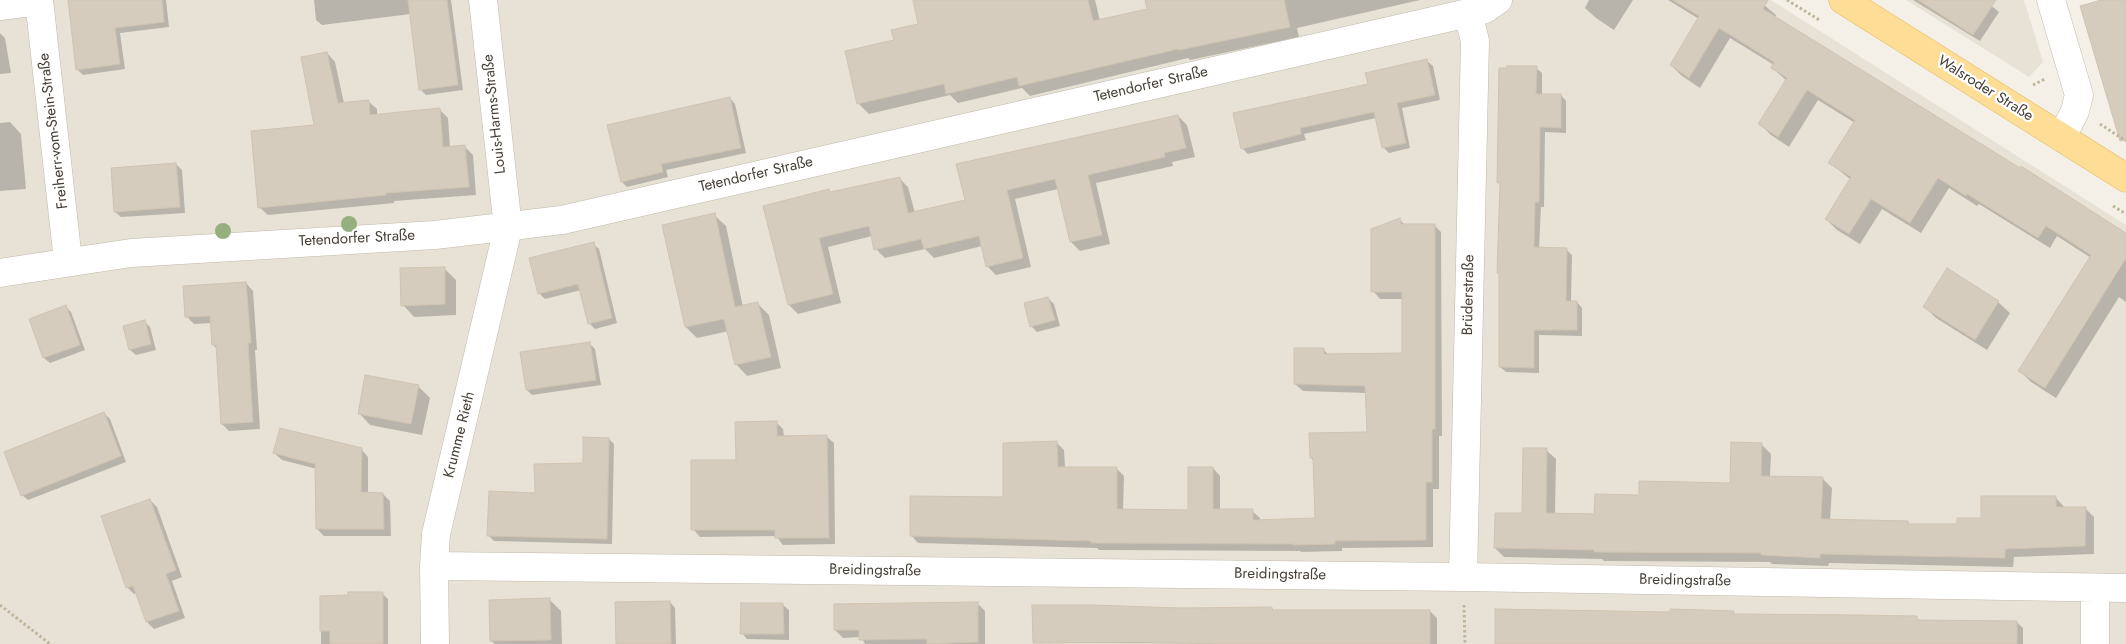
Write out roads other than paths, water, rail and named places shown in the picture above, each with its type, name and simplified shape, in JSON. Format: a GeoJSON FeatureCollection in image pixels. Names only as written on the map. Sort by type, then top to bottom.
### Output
{"type":"FeatureCollection","features":[{"type":"Feature","properties":{"kind":"main road","name":"Walsroder Straße"},"geometry":{"type":"LineString","coordinates":[[1843,0],[2126,178]]}},
{"type":"Feature","properties":{"kind":"street","name":"Louis-Harms-Straße"},"geometry":{"type":"LineString","coordinates":[[483,0],[508,228]]}},
{"type":"Feature","properties":{"kind":"street","name":"Tetendorfer Straße"},"geometry":{"type":"LineString","coordinates":[[0,273],[132,253],[435,235],[508,228],[562,220],[1468,13],[1485,9],[1498,0]]}},
{"type":"Feature","properties":{"kind":"street"},"geometry":{"type":"LineString","coordinates":[[2051,0],[2079,95],[2075,111],[2062,137]]}},
{"type":"Feature","properties":{"kind":"street"},"geometry":{"type":"LineString","coordinates":[[0,6],[39,1]]}},
{"type":"Feature","properties":{"kind":"street","name":"Freiherr-vom-Stein-Straße"},"geometry":{"type":"LineString","coordinates":[[39,1],[68,262]]}},
{"type":"Feature","properties":{"kind":"street","name":"Brüderstraße"},"geometry":{"type":"LineString","coordinates":[[1463,577],[1475,42],[1468,13]]}},
{"type":"Feature","properties":{"kind":"street","name":"Krumme Rieth"},"geometry":{"type":"LineString","coordinates":[[435,644],[434,566],[436,534],[508,228]]}},
{"type":"Feature","properties":{"kind":"street","name":"Breidingstraße"},"geometry":{"type":"LineString","coordinates":[[434,566],[1463,577],[2126,588]]}},
{"type":"Feature","properties":{"kind":"street"},"geometry":{"type":"LineString","coordinates":[[2095,588],[2096,644]]}}]}
